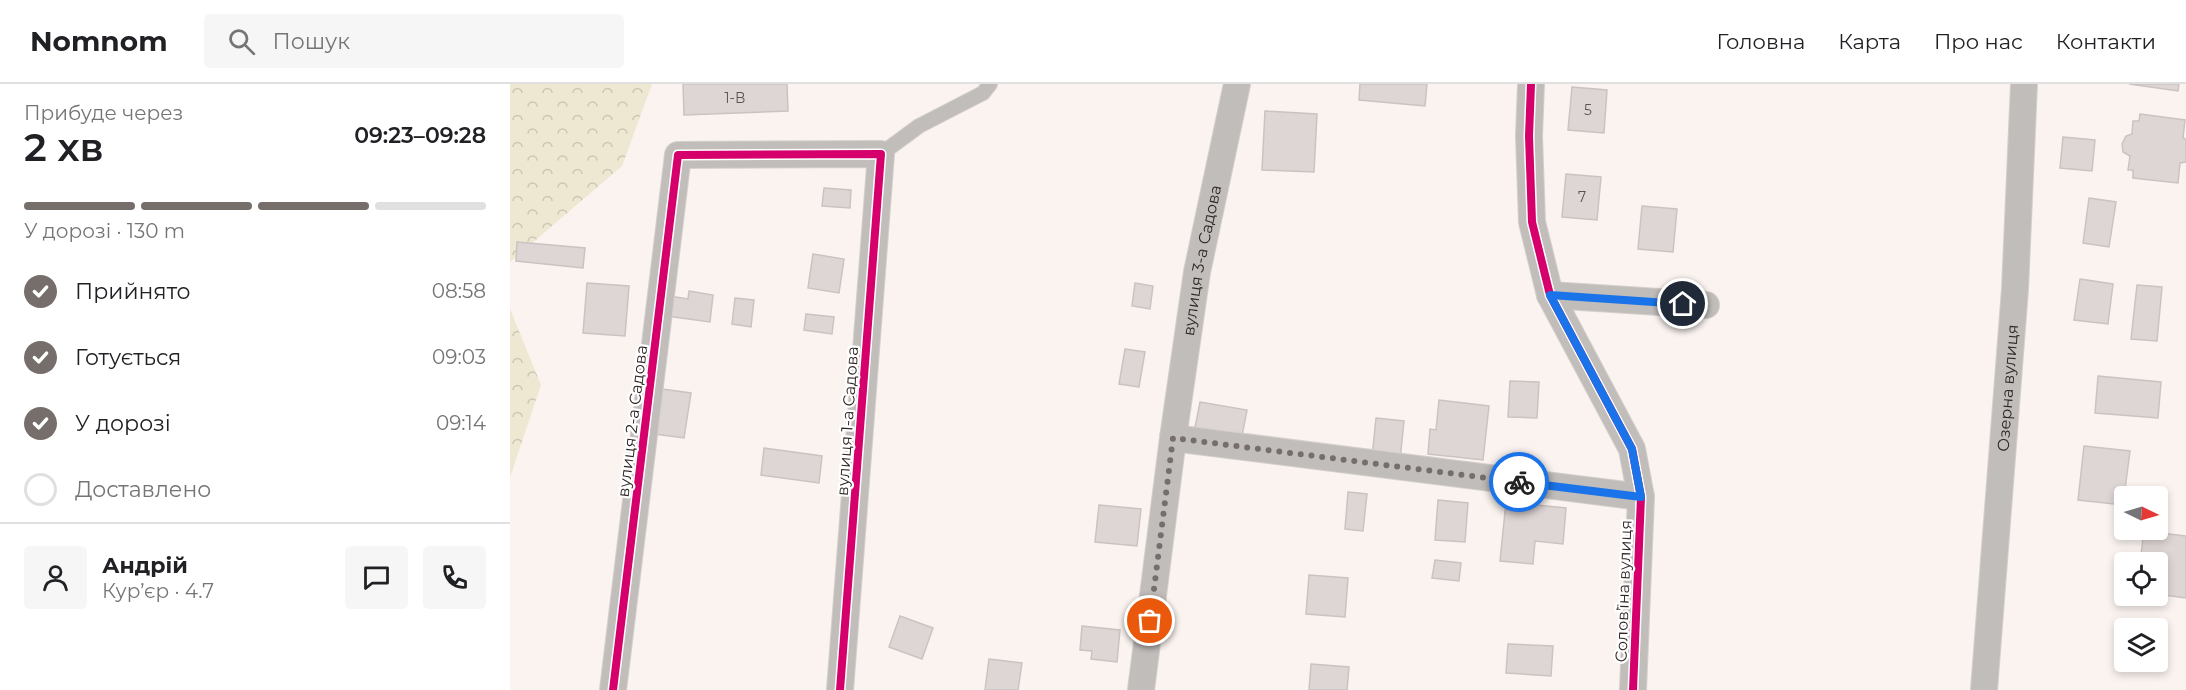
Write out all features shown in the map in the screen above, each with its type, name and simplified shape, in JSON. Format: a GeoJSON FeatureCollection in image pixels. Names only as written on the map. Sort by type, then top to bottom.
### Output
{"type":"FeatureCollection","features":[{"type":"Feature","properties":{"kind":"street","name":"вулиця 3-а Садова"},"geometry":{"type":"LineString","coordinates":[[1141,690],[1197,272],[1237,84]]}},
{"type":"Feature","properties":{"kind":"street","name":"Соловʼїна вулиця"},"geometry":{"type":"LineString","coordinates":[[1531,84],[1529,136],[1532,222],[1550,295],[1632,449],[1641,497],[1633,690]]}},
{"type":"Feature","properties":{"kind":"street","name":"Озерна вулиця"},"geometry":{"type":"LineString","coordinates":[[1984,690],[2015,289],[2024,84]]}},
{"type":"Feature","properties":{"kind":"street","name":"вулиця 2-а Садова"},"geometry":{"type":"LineString","coordinates":[[613,690],[678,155],[881,154]]}},
{"type":"Feature","properties":{"kind":"street","name":"вулиця 1-а Садова"},"geometry":{"type":"LineString","coordinates":[[840,690],[881,154]]}},
{"type":"Feature","properties":{"kind":"street"},"geometry":{"type":"LineString","coordinates":[[1550,295],[1706,305]]}},
{"type":"Feature","properties":{"kind":"street"},"geometry":{"type":"LineString","coordinates":[[1173,438],[1641,497]]}},
{"type":"Feature","properties":{"kind":"lane"},"geometry":{"type":"LineString","coordinates":[[881,154],[920,126],[983,93],[990,84]]}},
{"type":"Feature","properties":{"kind":"green space"},"geometry":{"type":"Polygon","coordinates":[[[510,84],[652,84],[622,166],[510,262],[510,84]]]}},
{"type":"Feature","properties":{"kind":"green space"},"geometry":{"type":"Polygon","coordinates":[[[510,309],[541,385],[510,477],[510,309]]]}},
{"type":"Feature","properties":{"kind":"building"},"geometry":{"type":"Polygon","coordinates":[[[683,84],[787,84],[788,111],[684,115],[683,84]]]}},
{"type":"Feature","properties":{"kind":"building"},"geometry":{"type":"Polygon","coordinates":[[[1360,84],[1427,84],[1425,106],[1359,100],[1360,84]]]}},
{"type":"Feature","properties":{"kind":"building"},"geometry":{"type":"Polygon","coordinates":[[[2129,84],[2179,84],[2178,91],[2129,84]]]}},
{"type":"Feature","properties":{"kind":"building"},"geometry":{"type":"Polygon","coordinates":[[[1572,87],[1607,90],[1604,133],[1568,130],[1572,87]]]}},
{"type":"Feature","properties":{"kind":"building"},"geometry":{"type":"Polygon","coordinates":[[[1265,111],[1317,114],[1314,172],[1262,170],[1265,111]]]}},
{"type":"Feature","properties":{"kind":"building"},"geometry":{"type":"Polygon","coordinates":[[[2140,114],[2185,120],[2183,138],[2186,139],[2186,162],[2180,163],[2178,183],[2133,178],[2133,170],[2128,170],[2130,156],[2123,152],[2122,144],[2126,136],[2132,134],[2133,121],[2139,121],[2140,114]]]}},
{"type":"Feature","properties":{"kind":"building"},"geometry":{"type":"Polygon","coordinates":[[[2063,137],[2095,140],[2092,171],[2060,168],[2063,137]]]}},
{"type":"Feature","properties":{"kind":"building"},"geometry":{"type":"Polygon","coordinates":[[[1566,174],[1601,177],[1597,220],[1562,217],[1566,174]]]}},
{"type":"Feature","properties":{"kind":"building"},"geometry":{"type":"Polygon","coordinates":[[[824,188],[851,190],[850,208],[822,206],[824,188]]]}},
{"type":"Feature","properties":{"kind":"building"},"geometry":{"type":"Polygon","coordinates":[[[2089,198],[2116,202],[2109,247],[2083,243],[2089,198]]]}},
{"type":"Feature","properties":{"kind":"building"},"geometry":{"type":"Polygon","coordinates":[[[1642,206],[1677,209],[1673,252],[1638,249],[1642,206]]]}},
{"type":"Feature","properties":{"kind":"building"},"geometry":{"type":"Polygon","coordinates":[[[517,242],[585,248],[583,268],[516,261],[517,242]]]}},
{"type":"Feature","properties":{"kind":"building"},"geometry":{"type":"Polygon","coordinates":[[[813,254],[844,259],[839,293],[808,288],[813,254]]]}},
{"type":"Feature","properties":{"kind":"building"},"geometry":{"type":"Polygon","coordinates":[[[2080,279],[2113,284],[2108,324],[2074,320],[2080,279]]]}},
{"type":"Feature","properties":{"kind":"building"},"geometry":{"type":"Polygon","coordinates":[[[587,283],[629,286],[625,336],[583,333],[587,283]]]}},
{"type":"Feature","properties":{"kind":"building"},"geometry":{"type":"Polygon","coordinates":[[[1135,283],[1153,286],[1150,309],[1132,306],[1135,283]]]}},
{"type":"Feature","properties":{"kind":"building"},"geometry":{"type":"Polygon","coordinates":[[[2137,285],[2162,287],[2157,341],[2131,339],[2137,285]]]}},
{"type":"Feature","properties":{"kind":"building"},"geometry":{"type":"Polygon","coordinates":[[[689,291],[713,295],[710,322],[667,316],[670,296],[688,299],[689,291]]]}},
{"type":"Feature","properties":{"kind":"building"},"geometry":{"type":"Polygon","coordinates":[[[735,298],[754,300],[751,327],[732,324],[735,298]]]}},
{"type":"Feature","properties":{"kind":"building"},"geometry":{"type":"Polygon","coordinates":[[[806,314],[834,317],[832,334],[804,330],[806,314]]]}},
{"type":"Feature","properties":{"kind":"building"},"geometry":{"type":"Polygon","coordinates":[[[1125,349],[1145,352],[1139,387],[1119,384],[1125,349]]]}},
{"type":"Feature","properties":{"kind":"building"},"geometry":{"type":"Polygon","coordinates":[[[2098,376],[2161,382],[2158,418],[2095,413],[2098,376]]]}},
{"type":"Feature","properties":{"kind":"building"},"geometry":{"type":"Polygon","coordinates":[[[1510,381],[1539,382],[1537,418],[1508,417],[1510,381]]]}},
{"type":"Feature","properties":{"kind":"building"},"geometry":{"type":"Polygon","coordinates":[[[662,389],[691,393],[684,438],[655,434],[662,389]]]}},
{"type":"Feature","properties":{"kind":"building"},"geometry":{"type":"Polygon","coordinates":[[[1439,400],[1489,406],[1483,460],[1428,454],[1430,429],[1436,430],[1439,400]]]}},
{"type":"Feature","properties":{"kind":"building"},"geometry":{"type":"Polygon","coordinates":[[[1200,402],[1247,410],[1241,441],[1194,433],[1200,402]]]}},
{"type":"Feature","properties":{"kind":"building"},"geometry":{"type":"Polygon","coordinates":[[[1376,418],[1404,421],[1400,460],[1372,457],[1376,418]]]}},
{"type":"Feature","properties":{"kind":"building"},"geometry":{"type":"Polygon","coordinates":[[[2084,446],[2130,451],[2125,486],[2114,486],[2114,504],[2078,500],[2084,446]]]}},
{"type":"Feature","properties":{"kind":"building"},"geometry":{"type":"Polygon","coordinates":[[[764,448],[822,456],[819,483],[761,475],[764,448]]]}},
{"type":"Feature","properties":{"kind":"building"},"geometry":{"type":"Polygon","coordinates":[[[1348,492],[1367,494],[1363,531],[1345,529],[1348,492]]]}},
{"type":"Feature","properties":{"kind":"building"},"geometry":{"type":"Polygon","coordinates":[[[1438,500],[1468,503],[1465,542],[1435,540],[1438,500]]]}},
{"type":"Feature","properties":{"kind":"building"},"geometry":{"type":"Polygon","coordinates":[[[1506,502],[1566,508],[1563,544],[1535,541],[1533,564],[1500,561],[1506,502]]]}},
{"type":"Feature","properties":{"kind":"building"},"geometry":{"type":"Polygon","coordinates":[[[1099,505],[1141,509],[1137,546],[1095,542],[1099,505]]]}},
{"type":"Feature","properties":{"kind":"building"},"geometry":{"type":"Polygon","coordinates":[[[2168,534],[2186,536],[2186,598],[2168,596],[2168,552],[2141,552],[2143,540],[2168,540],[2168,534]]]}},
{"type":"Feature","properties":{"kind":"building"},"geometry":{"type":"Polygon","coordinates":[[[1435,560],[1461,563],[1459,581],[1432,578],[1435,560]]]}},
{"type":"Feature","properties":{"kind":"building"},"geometry":{"type":"Polygon","coordinates":[[[1309,575],[1348,578],[1345,617],[1306,614],[1309,575]]]}},
{"type":"Feature","properties":{"kind":"building"},"geometry":{"type":"Polygon","coordinates":[[[900,616],[933,628],[922,659],[889,647],[900,616]]]}},
{"type":"Feature","properties":{"kind":"building"},"geometry":{"type":"Polygon","coordinates":[[[1082,626],[1120,630],[1117,662],[1091,659],[1092,651],[1080,650],[1082,626]]]}},
{"type":"Feature","properties":{"kind":"building"},"geometry":{"type":"Polygon","coordinates":[[[1508,644],[1553,646],[1551,676],[1506,673],[1508,644]]]}},
{"type":"Feature","properties":{"kind":"building"},"geometry":{"type":"Polygon","coordinates":[[[989,659],[1022,663],[1018,690],[985,690],[989,659]]]}},
{"type":"Feature","properties":{"kind":"building"},"geometry":{"type":"Polygon","coordinates":[[[1311,664],[1349,667],[1347,690],[1309,690],[1311,664]]]}},
{"type":"Feature","properties":{"kind":"cycle path"},"geometry":{"type":"LineString","coordinates":[[1531,84],[1529,136],[1532,222],[1550,295],[1632,449],[1641,497],[1633,690]]}},
{"type":"Feature","properties":{"kind":"cycle path"},"geometry":{"type":"LineString","coordinates":[[613,690],[678,155],[881,154],[840,690]]}},
{"type":"Feature","properties":{"kind":"way so far"},"geometry":{"type":"LineString","coordinates":[[1150,621],[1173,438],[1519,482]]}},
{"type":"Feature","properties":{"kind":"route"},"geometry":{"type":"LineString","coordinates":[[1519,482],[1641,497],[1632,449],[1550,295],[1683,304]]}}]}
